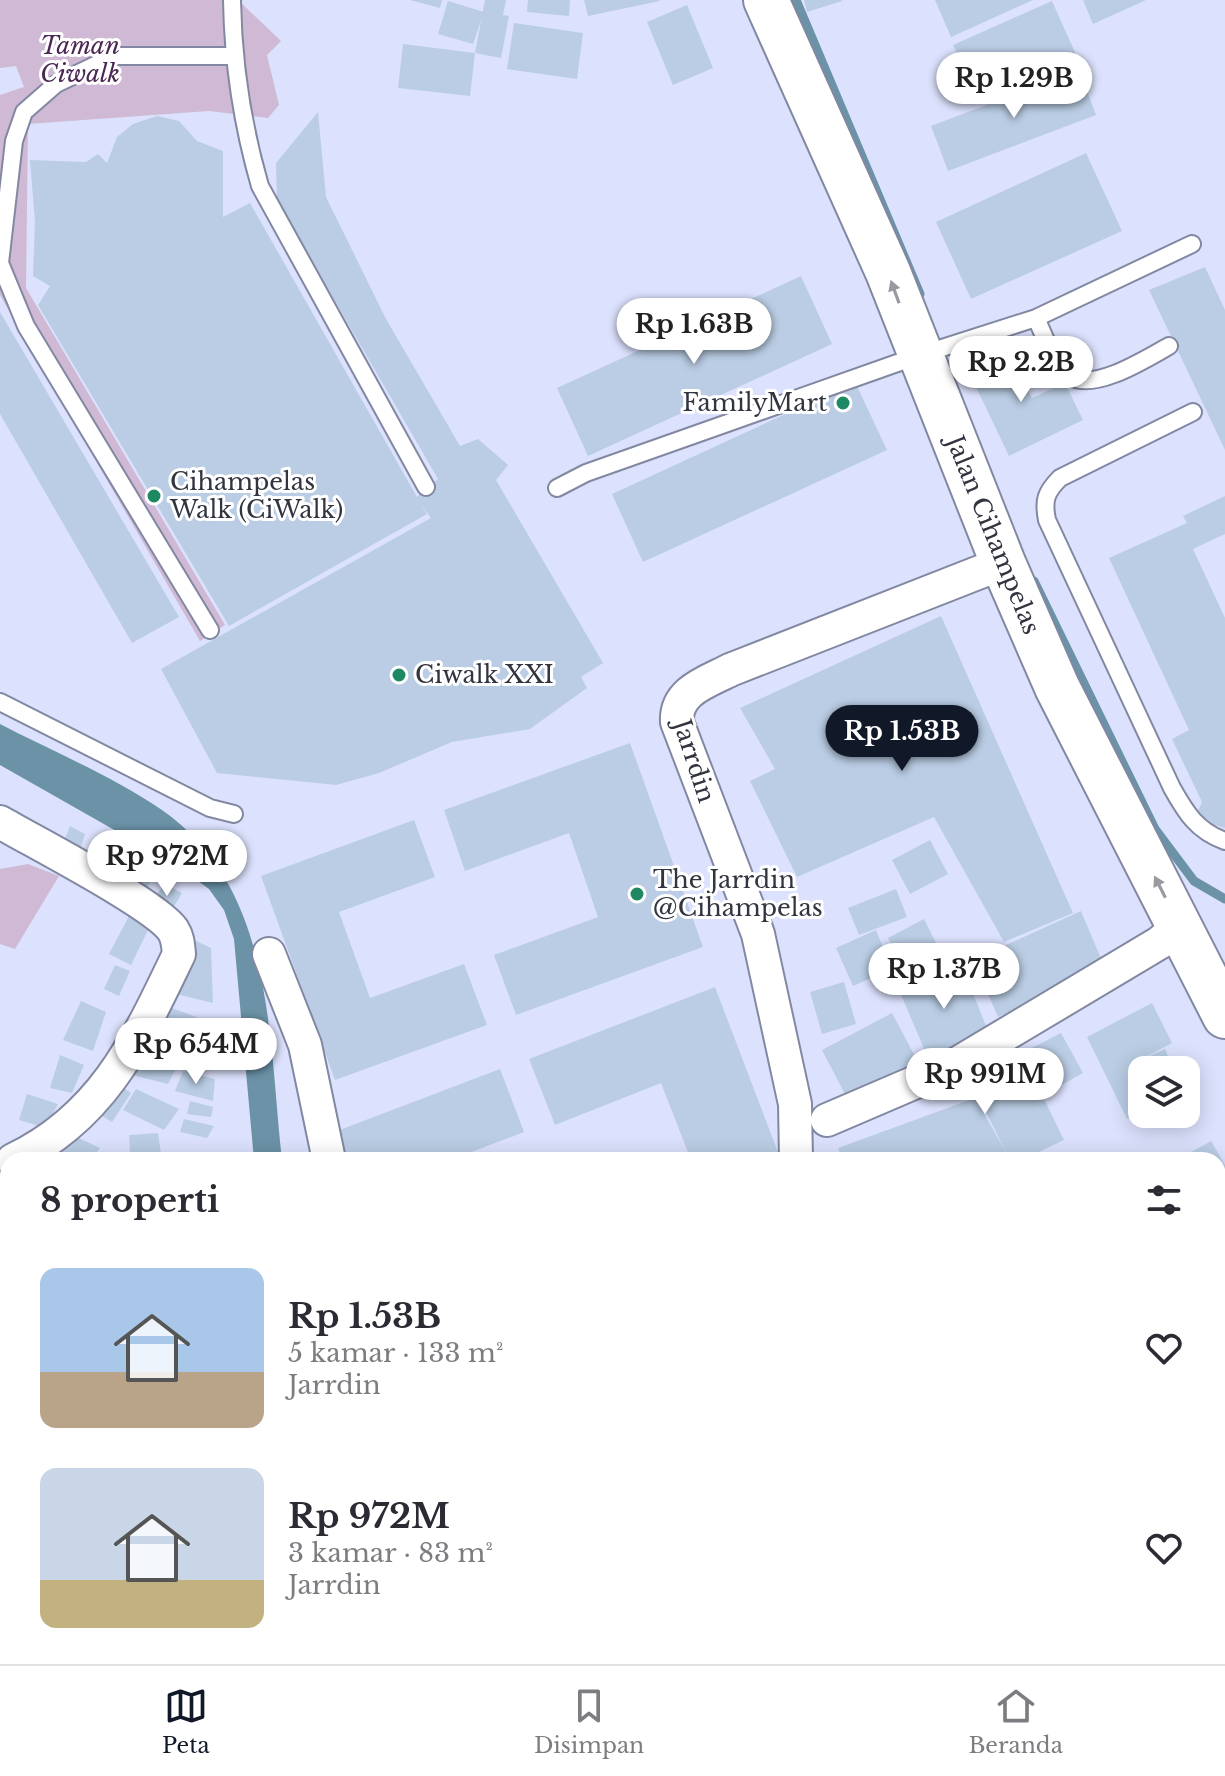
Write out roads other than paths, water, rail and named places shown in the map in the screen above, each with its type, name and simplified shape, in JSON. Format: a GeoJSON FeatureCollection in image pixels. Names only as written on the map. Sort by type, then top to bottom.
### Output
{"type":"FeatureCollection","features":[{"type":"Feature","properties":{"kind":"main road","name":"Jalan Cihampelas"},"geometry":{"type":"LineString","coordinates":[[766,0],[888,272],[1003,563],[1057,687],[1180,926],[1219,991]]}},
{"type":"Feature","properties":{"kind":"street","name":"Jarrdin"},"geometry":{"type":"LineString","coordinates":[[796,1152],[795,1104],[758,934],[677,722],[676,710],[691,690],[730,670],[1003,563]]}},
{"type":"Feature","properties":{"kind":"street"},"geometry":{"type":"LineString","coordinates":[[0,822],[145,908],[172,928],[178,940],[179,954],[125,1062],[100,1096],[57,1134],[26,1152]]}},
{"type":"Feature","properties":{"kind":"street"},"geometry":{"type":"LineString","coordinates":[[827,1120],[953,1066],[1159,943],[1180,926]]}},
{"type":"Feature","properties":{"kind":"street"},"geometry":{"type":"LineString","coordinates":[[269,954],[305,1045],[327,1152]]}},
{"type":"Feature","properties":{"kind":"lane"},"geometry":{"type":"LineString","coordinates":[[232,0],[233,56],[245,135],[260,186],[426,487]]}},
{"type":"Feature","properties":{"kind":"lane"},"geometry":{"type":"LineString","coordinates":[[210,630],[26,326],[0,263],[14,141],[24,112],[45,93],[78,70],[114,56],[233,56]]}},
{"type":"Feature","properties":{"kind":"lane"},"geometry":{"type":"LineString","coordinates":[[557,488],[586,473],[920,355],[1036,318],[1192,244]]}},
{"type":"Feature","properties":{"kind":"lane"},"geometry":{"type":"LineString","coordinates":[[1036,318],[1061,367],[1070,376],[1083,380],[1117,372],[1169,346]]}},
{"type":"Feature","properties":{"kind":"lane"},"geometry":{"type":"LineString","coordinates":[[1193,412],[1060,478],[1048,490],[1043,504],[1047,520],[1172,788],[1189,817],[1207,834],[1225,841]]}},
{"type":"Feature","properties":{"kind":"lane"},"geometry":{"type":"LineString","coordinates":[[0,702],[210,808],[234,814]]}},
{"type":"Feature","properties":{"kind":"water"},"geometry":{"type":"Polygon","coordinates":[[[0,724],[143,798],[162,810],[199,843],[226,881],[246,923],[259,968],[268,1016],[281,1152],[253,1152],[234,939],[224,910],[209,889],[176,865],[0,765],[0,724]]]}},
{"type":"Feature","properties":{"kind":"waterway"},"geometry":{"type":"LineString","coordinates":[[796,0],[920,294]]}},
{"type":"Feature","properties":{"kind":"waterway"},"geometry":{"type":"LineString","coordinates":[[1034,581],[1155,829],[1194,881],[1225,899]]}},
{"type":"Feature","properties":{"kind":"place","name":"FamilyMart"},"geometry":{"type":"Point","coordinates":[843,403]}},
{"type":"Feature","properties":{"kind":"place","name":"Cihampelas Walk (CiWalk)"},"geometry":{"type":"Point","coordinates":[154,496]}},
{"type":"Feature","properties":{"kind":"place","name":"Ciwalk XXI"},"geometry":{"type":"Point","coordinates":[399,675]}},
{"type":"Feature","properties":{"kind":"place","name":"The Jarrdin @Cihampelas"},"geometry":{"type":"Point","coordinates":[637,894]}},
{"type":"Feature","properties":{"kind":"park label","name":"Taman Ciwalk"},"geometry":{"type":"Point","coordinates":[80,60]}}]}
